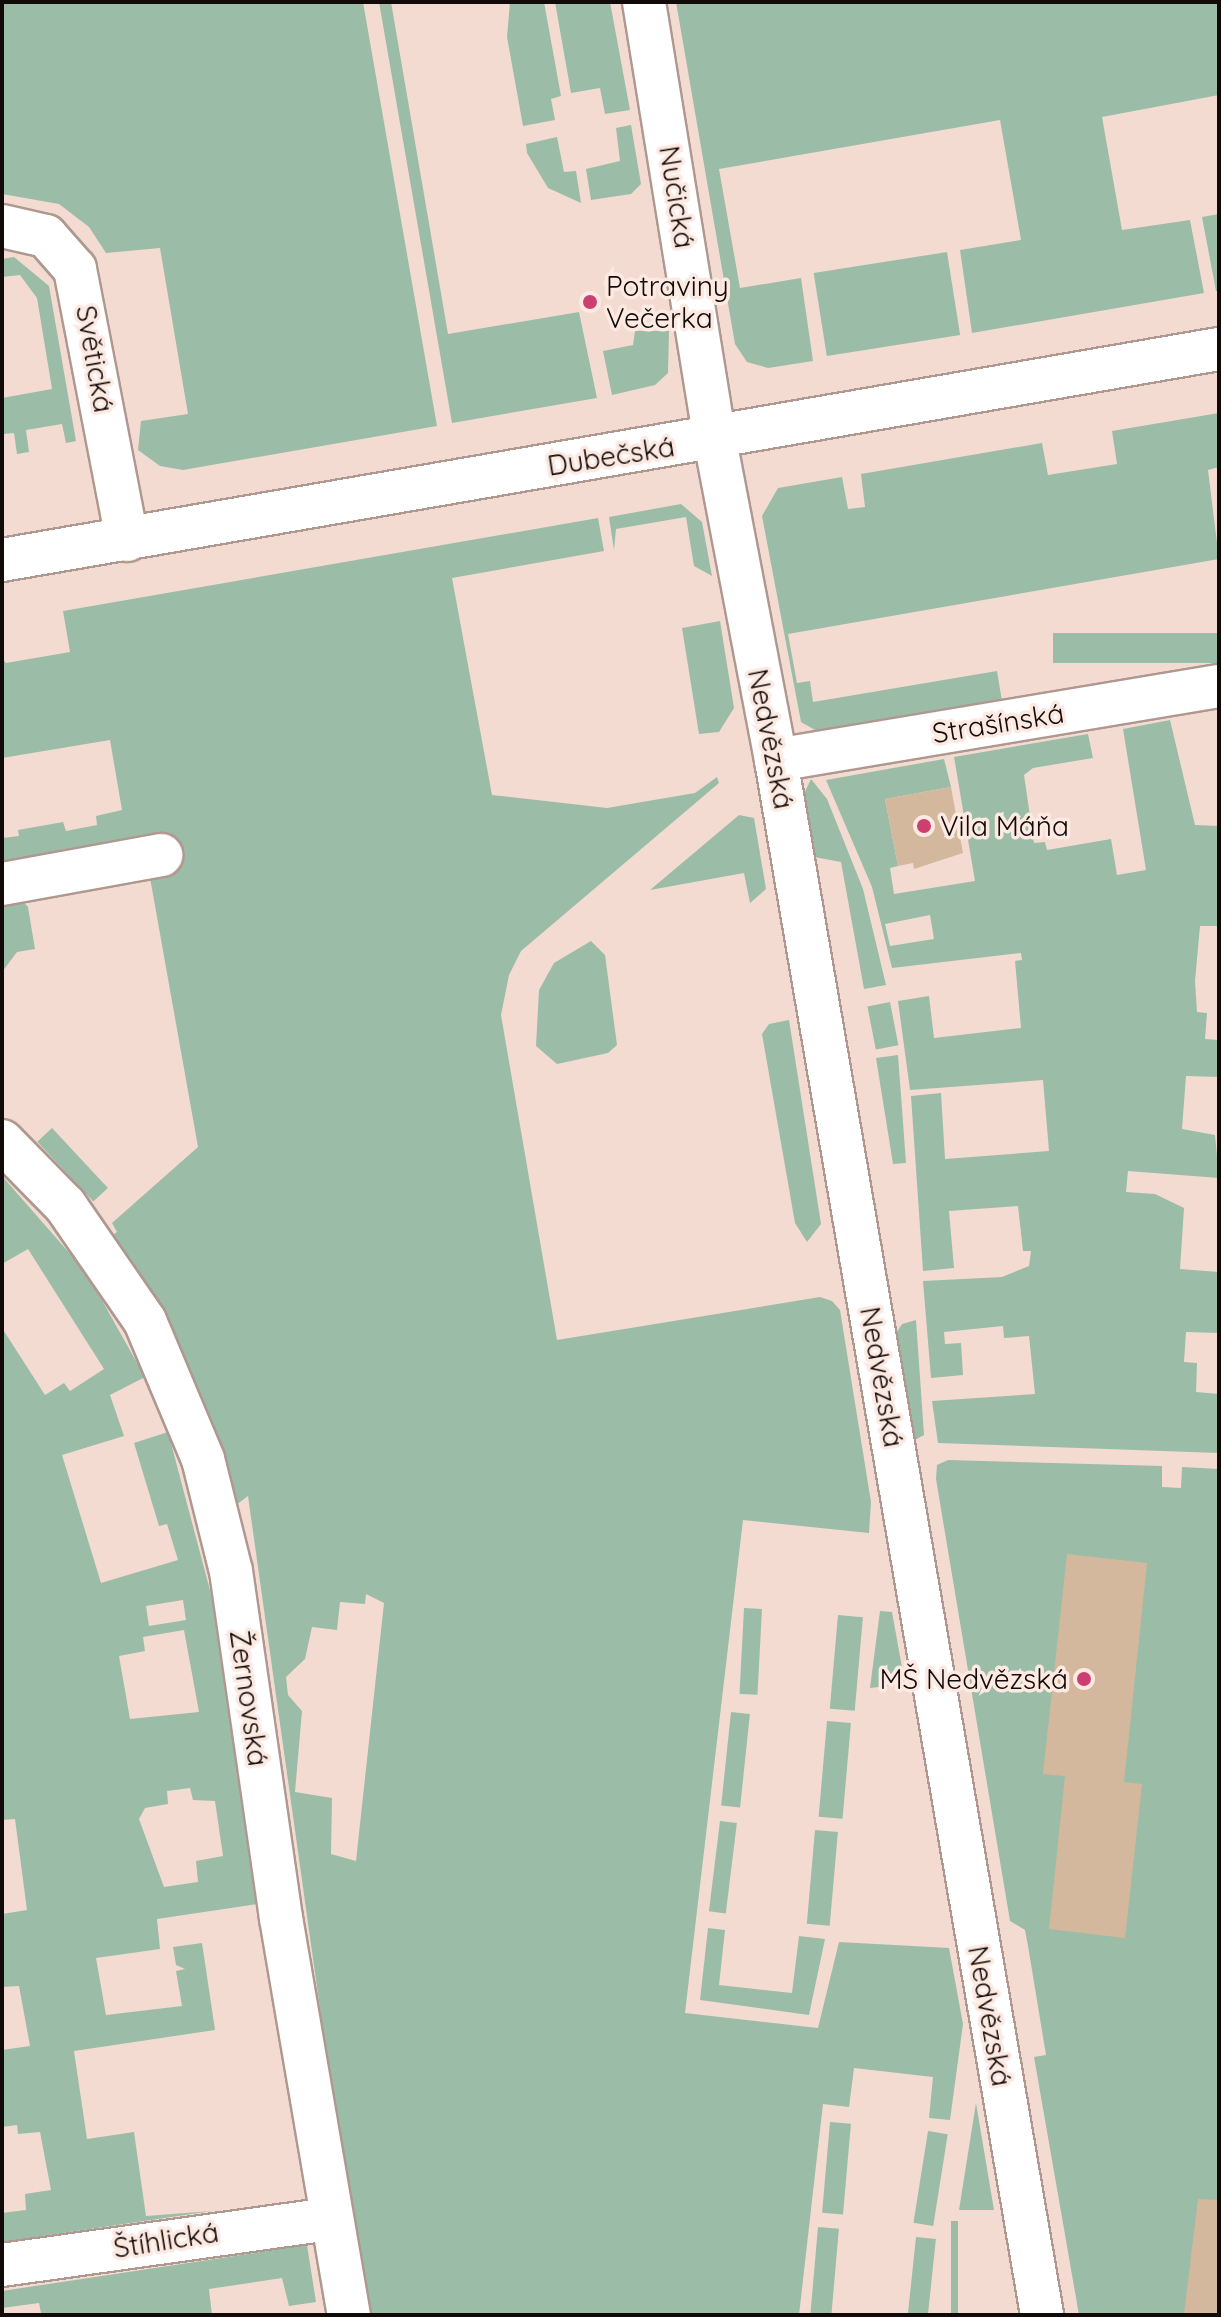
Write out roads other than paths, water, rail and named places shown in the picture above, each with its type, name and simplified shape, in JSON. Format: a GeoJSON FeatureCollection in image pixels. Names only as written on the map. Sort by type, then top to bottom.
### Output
{"type":"FeatureCollection","features":[{"type":"Feature","properties":{"kind":"street","name":"Nučická"},"geometry":{"type":"LineString","coordinates":[[644,2],[715,440]]}},
{"type":"Feature","properties":{"kind":"street","name":"Světická"},"geometry":{"type":"LineString","coordinates":[[2,226],[46,236],[75,269],[127,540]]}},
{"type":"Feature","properties":{"kind":"street","name":"Dubečská"},"geometry":{"type":"LineString","coordinates":[[2,560],[715,440],[1219,349]]}},
{"type":"Feature","properties":{"kind":"street","name":"Nedvězská"},"geometry":{"type":"LineString","coordinates":[[715,440],[776,760],[1042,2315]]}},
{"type":"Feature","properties":{"kind":"street","name":"Strašínská"},"geometry":{"type":"LineString","coordinates":[[776,760],[1219,686]]}},
{"type":"Feature","properties":{"kind":"street"},"geometry":{"type":"LineString","coordinates":[[2,884],[161,855]]}},
{"type":"Feature","properties":{"kind":"street","name":"Žernovská"},"geometry":{"type":"LineString","coordinates":[[2,1141],[65,1205],[107,1259],[173,1375],[203,1459],[231,1571],[331,2219],[349,2315]]}},
{"type":"Feature","properties":{"kind":"street","name":"Štíhlická"},"geometry":{"type":"LineString","coordinates":[[2,2265],[331,2219]]}},
{"type":"Feature","properties":{"kind":"place","name":"Potraviny Večerka"},"geometry":{"type":"Point","coordinates":[590,302]}},
{"type":"Feature","properties":{"kind":"place","name":"Vila Máňa"},"geometry":{"type":"Point","coordinates":[924,826]}},
{"type":"Feature","properties":{"kind":"place","name":"MŠ Nedvězská"},"geometry":{"type":"Point","coordinates":[1084,1679]}}]}
